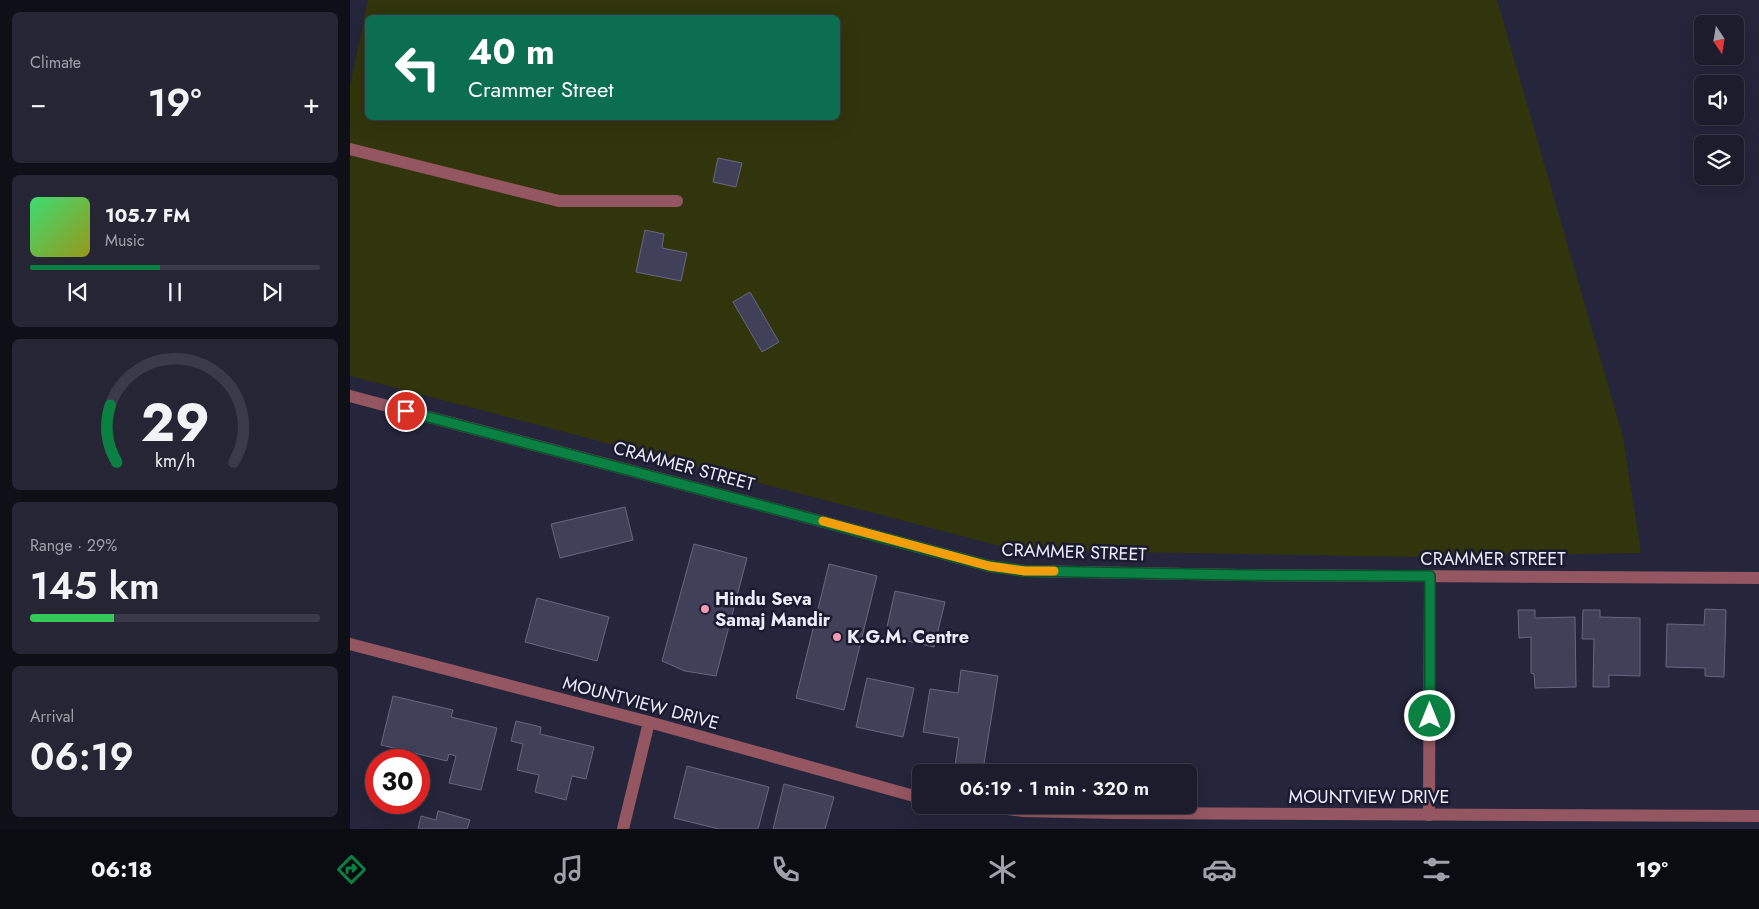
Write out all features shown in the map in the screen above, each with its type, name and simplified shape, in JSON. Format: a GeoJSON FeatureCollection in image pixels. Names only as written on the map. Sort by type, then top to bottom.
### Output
{"type":"FeatureCollection","features":[{"type":"Feature","properties":{"kind":"street"},"geometry":{"type":"LineString","coordinates":[[350,149],[559,201],[677,201]]}},
{"type":"Feature","properties":{"kind":"street","name":"CRAMMER STREET"},"geometry":{"type":"LineString","coordinates":[[350,396],[989,566],[1025,571],[1241,575],[1759,578]]}},
{"type":"Feature","properties":{"kind":"street"},"geometry":{"type":"LineString","coordinates":[[1429,815],[1430,576]]}},
{"type":"Feature","properties":{"kind":"street","name":"MOUNTVIEW DRIVE"},"geometry":{"type":"LineString","coordinates":[[350,644],[648,722],[912,795]]}},
{"type":"Feature","properties":{"kind":"street"},"geometry":{"type":"LineString","coordinates":[[623,829],[648,722]]}},
{"type":"Feature","properties":{"kind":"street","name":"MOUNTVIEW DRIVE"},"geometry":{"type":"LineString","coordinates":[[1197,814],[1759,816]]}},
{"type":"Feature","properties":{"kind":"green space"},"geometry":{"type":"Polygon","coordinates":[[[368,0],[1497,0],[1623,437],[1641,553],[1414,557],[1015,550],[350,376],[350,86],[368,0]]]}},
{"type":"Feature","properties":{"kind":"building"},"geometry":{"type":"Polygon","coordinates":[[[718,158],[742,163],[736,187],[713,182],[718,158]]]}},
{"type":"Feature","properties":{"kind":"building"},"geometry":{"type":"Polygon","coordinates":[[[645,230],[664,234],[662,248],[687,253],[681,281],[636,272],[645,230]]]}},
{"type":"Feature","properties":{"kind":"building"},"geometry":{"type":"Polygon","coordinates":[[[750,292],[779,342],[762,352],[733,302],[750,292]]]}},
{"type":"Feature","properties":{"kind":"building"},"geometry":{"type":"Polygon","coordinates":[[[625,507],[633,540],[560,558],[551,524],[625,507]]]}},
{"type":"Feature","properties":{"kind":"building","name":"Hindu Seva Samaj Mandir"},"geometry":{"type":"Polygon","coordinates":[[[694,544],[747,558],[716,676],[685,671],[662,661],[694,544]]]}},
{"type":"Feature","properties":{"kind":"building","name":"K.G.M. Centre"},"geometry":{"type":"Polygon","coordinates":[[[829,564],[877,576],[844,710],[796,698],[829,564]]]}},
{"type":"Feature","properties":{"kind":"building"},"geometry":{"type":"Polygon","coordinates":[[[895,591],[945,602],[934,647],[885,636],[895,591]]]}},
{"type":"Feature","properties":{"kind":"building"},"geometry":{"type":"Polygon","coordinates":[[[537,598],[609,617],[597,661],[525,642],[537,598]]]}},
{"type":"Feature","properties":{"kind":"building"},"geometry":{"type":"Polygon","coordinates":[[[1705,609],[1726,610],[1724,677],[1705,676],[1705,668],[1666,667],[1667,624],[1704,625],[1705,609]]]}},
{"type":"Feature","properties":{"kind":"building"},"geometry":{"type":"Polygon","coordinates":[[[1518,610],[1535,610],[1535,618],[1575,617],[1576,687],[1535,688],[1534,674],[1531,673],[1531,637],[1519,638],[1518,610]]]}},
{"type":"Feature","properties":{"kind":"building"},"geometry":{"type":"Polygon","coordinates":[[[1583,610],[1600,610],[1600,617],[1640,618],[1640,676],[1609,675],[1609,687],[1593,687],[1594,639],[1582,639],[1583,610]]]}},
{"type":"Feature","properties":{"kind":"building"},"geometry":{"type":"Polygon","coordinates":[[[961,670],[998,676],[984,764],[955,764],[959,738],[923,732],[930,689],[958,693],[961,670]]]}},
{"type":"Feature","properties":{"kind":"building"},"geometry":{"type":"Polygon","coordinates":[[[867,678],[914,688],[903,737],[856,727],[867,678]]]}},
{"type":"Feature","properties":{"kind":"building"},"geometry":{"type":"Polygon","coordinates":[[[393,696],[453,710],[451,717],[497,728],[481,790],[449,783],[456,756],[449,754],[447,761],[430,757],[430,749],[398,749],[381,745],[393,696]]]}},
{"type":"Feature","properties":{"kind":"building"},"geometry":{"type":"Polygon","coordinates":[[[516,721],[541,727],[540,734],[594,747],[586,779],[572,776],[566,800],[535,792],[539,775],[517,770],[523,744],[511,741],[516,721]]]}},
{"type":"Feature","properties":{"kind":"building"},"geometry":{"type":"Polygon","coordinates":[[[687,766],[769,787],[758,829],[719,829],[674,818],[687,766]]]}},
{"type":"Feature","properties":{"kind":"building"},"geometry":{"type":"Polygon","coordinates":[[[784,784],[834,797],[825,829],[773,829],[784,784]]]}},
{"type":"Feature","properties":{"kind":"building"},"geometry":{"type":"Polygon","coordinates":[[[438,811],[470,820],[467,829],[418,829],[421,816],[436,820],[438,811]]]}},
{"type":"Feature","properties":{"kind":"slow traffic"},"geometry":{"type":"LineString","coordinates":[[823,521],[989,566],[1025,571],[1054,571]]}},
{"type":"Feature","properties":{"kind":"place","name":"Hindu Seva Samaj Mandir"},"geometry":{"type":"Point","coordinates":[705,609]}},
{"type":"Feature","properties":{"kind":"place","name":"K.G.M. Centre"},"geometry":{"type":"Point","coordinates":[837,637]}},
{"type":"Feature","properties":{"kind":"route"},"geometry":{"type":"LineString","coordinates":[[406,411],[989,566],[1025,571],[1430,576],[1430,716]]}}]}
